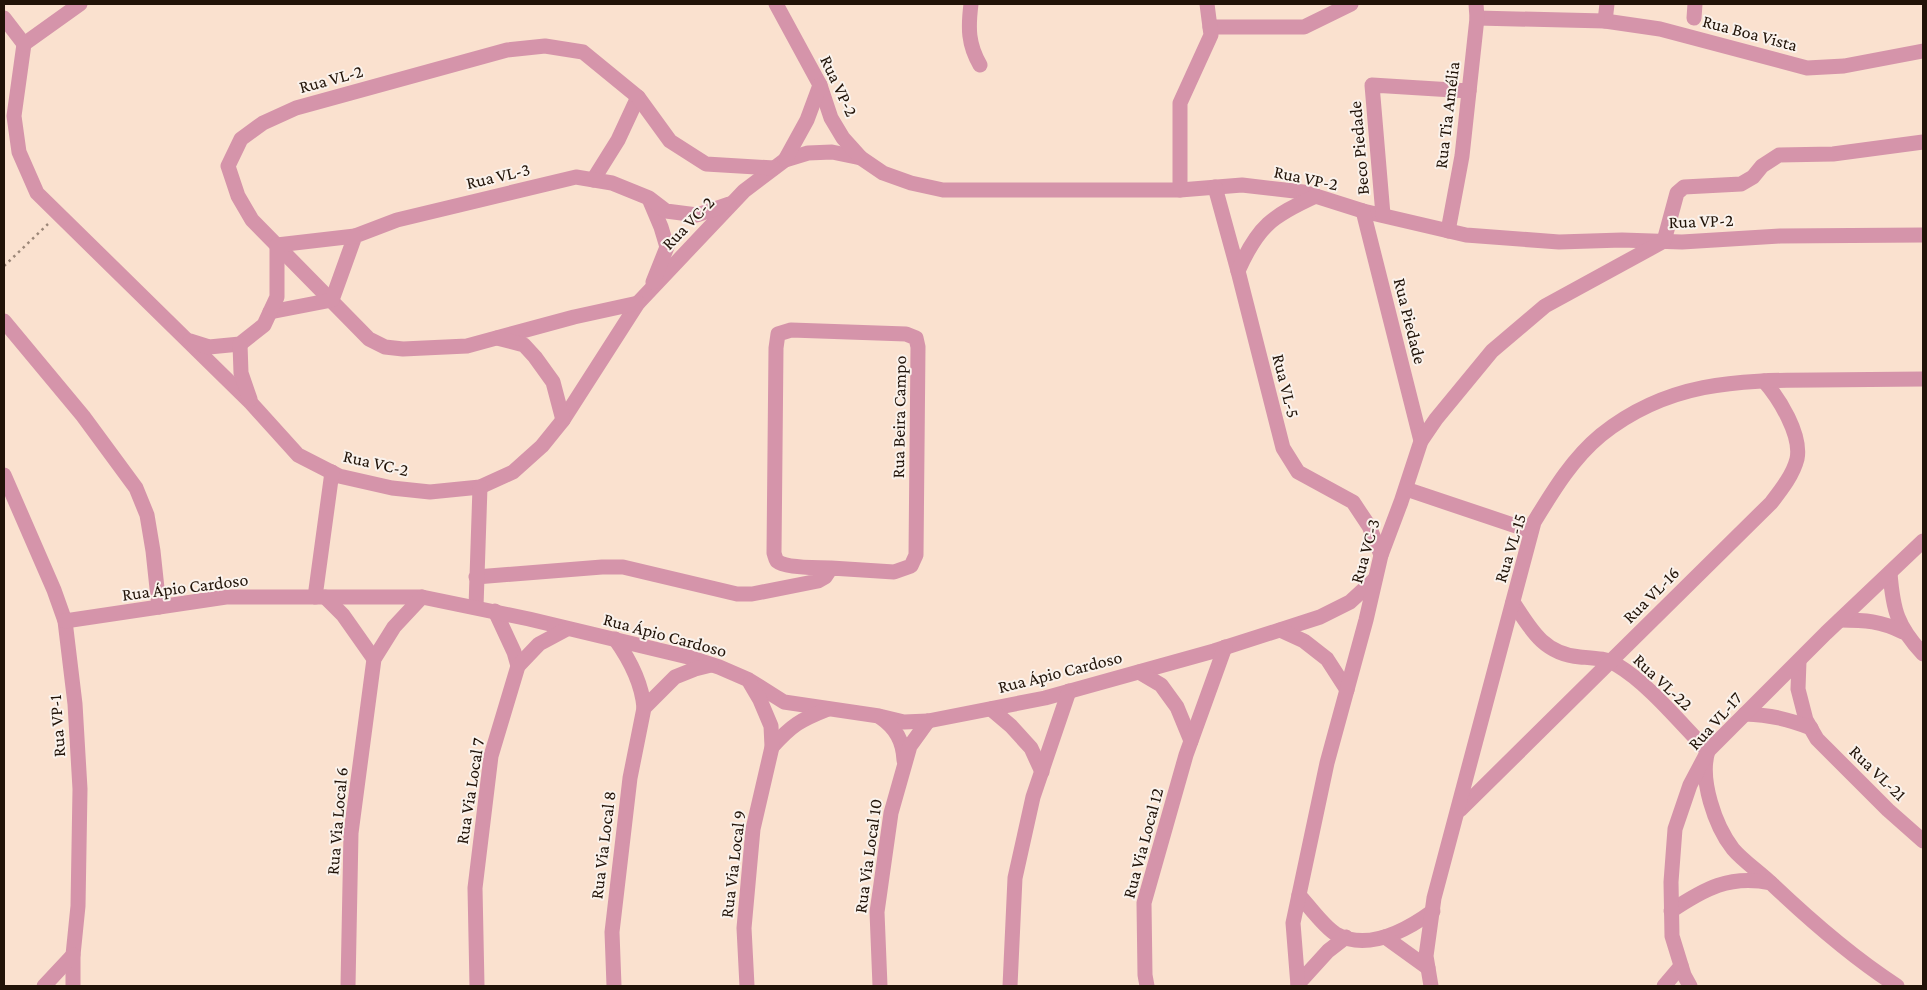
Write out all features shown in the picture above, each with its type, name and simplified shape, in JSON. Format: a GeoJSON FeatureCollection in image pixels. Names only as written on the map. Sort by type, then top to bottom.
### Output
{"type":"FeatureCollection","features":[{"type":"Feature","properties":{"kind":"street"},"geometry":{"type":"LineString","coordinates":[[4,18],[24,44],[80,4]]}},
{"type":"Feature","properties":{"kind":"street","name":"Rua VP-2"},"geometry":{"type":"LineString","coordinates":[[776,4],[820,86],[831,118],[843,138],[861,158],[883,173],[911,183],[943,190],[1180,190],[1242,185],[1303,192],[1363,211],[1466,235],[1559,242],[1682,242],[1780,236],[1923,234]]}},
{"type":"Feature","properties":{"kind":"street"},"geometry":{"type":"LineString","coordinates":[[971,4],[969,19],[972,50],[980,65]]}},
{"type":"Feature","properties":{"kind":"street"},"geometry":{"type":"LineString","coordinates":[[1180,190],[1180,103],[1211,35],[1207,4]]}},
{"type":"Feature","properties":{"kind":"street"},"geometry":{"type":"LineString","coordinates":[[1210,27],[1304,27],[1351,4]]}},
{"type":"Feature","properties":{"kind":"street"},"geometry":{"type":"LineString","coordinates":[[1605,21],[1607,4]]}},
{"type":"Feature","properties":{"kind":"street","name":"Rua Boa Vista"},"geometry":{"type":"LineString","coordinates":[[1477,11],[1605,21],[1660,28],[1807,68],[1844,66],[1923,52]]}},
{"type":"Feature","properties":{"kind":"street","name":"Rua Tia Amélia"},"geometry":{"type":"LineString","coordinates":[[1448,231],[1462,156],[1477,11]]}},
{"type":"Feature","properties":{"kind":"street","name":"Rua VC-2"},"geometry":{"type":"LineString","coordinates":[[24,44],[14,116],[19,152],[37,193],[251,403],[298,455],[339,476],[392,488],[430,492],[480,487],[513,472],[542,446],[563,420],[638,304],[651,288],[744,191],[780,164],[808,153],[832,152],[861,158]]}},
{"type":"Feature","properties":{"kind":"street","name":"Rua VL-2"},"geometry":{"type":"LineString","coordinates":[[638,304],[574,317],[467,346],[403,349],[385,347],[369,339],[252,220],[238,196],[228,166],[241,139],[263,123],[296,108],[507,50],[545,46],[583,52],[638,97],[670,140],[706,164],[780,164]]}},
{"type":"Feature","properties":{"kind":"street","name":"Beco Piedade"},"geometry":{"type":"LineString","coordinates":[[1383,216],[1372,85],[1469,91]]}},
{"type":"Feature","properties":{"kind":"street"},"geometry":{"type":"LineString","coordinates":[[780,164],[807,120],[820,86]]}},
{"type":"Feature","properties":{"kind":"street"},"geometry":{"type":"LineString","coordinates":[[593,180],[618,140],[638,97]]}},
{"type":"Feature","properties":{"kind":"street"},"geometry":{"type":"LineString","coordinates":[[1664,241],[1678,193],[1684,187],[1741,184],[1753,177],[1762,166],[1779,155],[1833,154],[1923,142]]}},
{"type":"Feature","properties":{"kind":"street","name":"Rua VL-3"},"geometry":{"type":"LineString","coordinates":[[277,245],[355,236],[397,220],[576,177],[612,183],[649,198],[666,211],[697,215],[733,202]]}},
{"type":"Feature","properties":{"kind":"street","name":"Rua VL-5"},"geometry":{"type":"LineString","coordinates":[[1215,187],[1283,448],[1298,472],[1353,502],[1369,526],[1381,555]]}},
{"type":"Feature","properties":{"kind":"street"},"geometry":{"type":"LineString","coordinates":[[1238,271],[1245,254],[1259,231],[1285,211],[1316,196]]}},
{"type":"Feature","properties":{"kind":"street"},"geometry":{"type":"LineString","coordinates":[[649,198],[662,227],[667,247],[651,288]]}},
{"type":"Feature","properties":{"kind":"street","name":"Rua Piedade"},"geometry":{"type":"LineString","coordinates":[[1363,211],[1421,441]]}},
{"type":"Feature","properties":{"kind":"street"},"geometry":{"type":"LineString","coordinates":[[270,312],[332,300],[355,236]]}},
{"type":"Feature","properties":{"kind":"street","name":"Rua VC-3"},"geometry":{"type":"LineString","coordinates":[[1298,985],[1293,923],[1327,763],[1366,620],[1381,555],[1406,489],[1421,441],[1436,419],[1492,351],[1545,306],[1664,241]]}},
{"type":"Feature","properties":{"kind":"street"},"geometry":{"type":"LineString","coordinates":[[187,340],[209,347],[240,344],[264,325],[277,297],[277,245]]}},
{"type":"Feature","properties":{"kind":"street"},"geometry":{"type":"LineString","coordinates":[[4,321],[83,416],[136,488],[147,515],[159,608]]}},
{"type":"Feature","properties":{"kind":"street","name":"Rua Beira Campo"},"geometry":{"type":"LineString","coordinates":[[791,330],[906,334],[916,338],[918,347],[916,555],[911,566],[894,572],[830,568],[802,567],[779,562],[775,559],[776,348],[778,334],[791,330]]}},
{"type":"Feature","properties":{"kind":"street","name":"Rua VL-2"},"geometry":{"type":"LineString","coordinates":[[495,338],[524,345],[535,357],[553,382],[563,420]]}},
{"type":"Feature","properties":{"kind":"street"},"geometry":{"type":"LineString","coordinates":[[240,344],[241,373],[251,403]]}},
{"type":"Feature","properties":{"kind":"street","name":"Rua VL-15"},"geometry":{"type":"LineString","coordinates":[[1431,986],[1426,956],[1434,898],[1459,811],[1531,531],[1534,522],[1566,472],[1600,436],[1625,417],[1665,398],[1704,386],[1742,381],[1923,379]]}},
{"type":"Feature","properties":{"kind":"street","name":"Rua VL-16"},"geometry":{"type":"LineString","coordinates":[[1459,811],[1771,503],[1787,481],[1798,458],[1795,436],[1786,412],[1776,395],[1764,381]]}},
{"type":"Feature","properties":{"kind":"street"},"geometry":{"type":"LineString","coordinates":[[332,472],[320,597],[343,615],[374,659]]}},
{"type":"Feature","properties":{"kind":"street","name":"Rua VP-1"},"geometry":{"type":"LineString","coordinates":[[4,476],[54,590],[65,621],[75,704],[80,789],[78,906],[73,955],[73,986]]}},
{"type":"Feature","properties":{"kind":"street"},"geometry":{"type":"LineString","coordinates":[[476,607],[480,487]]}},
{"type":"Feature","properties":{"kind":"street"},"geometry":{"type":"LineString","coordinates":[[1406,489],[1531,531]]}},
{"type":"Feature","properties":{"kind":"street","name":"Rua VL-17"},"geometry":{"type":"LineString","coordinates":[[1690,986],[1684,975],[1672,936],[1671,882],[1675,829],[1690,785],[1708,751],[1840,620],[1923,542]]}},
{"type":"Feature","properties":{"kind":"street"},"geometry":{"type":"LineString","coordinates":[[476,578],[602,567],[623,567],[738,594],[752,594],[818,581],[825,577],[830,568]]}},
{"type":"Feature","properties":{"kind":"street"},"geometry":{"type":"LineString","coordinates":[[1890,572],[1892,600],[1903,632]]}},
{"type":"Feature","properties":{"kind":"street","name":"Rua Ápio Cardoso"},"geometry":{"type":"LineString","coordinates":[[65,621],[226,597],[422,597],[476,607],[711,665],[748,680],[784,702],[878,716],[904,722],[928,721],[1045,698],[1225,647],[1320,617],[1350,602],[1375,579]]}},
{"type":"Feature","properties":{"kind":"street","name":"Rua Via Local 6"},"geometry":{"type":"LineString","coordinates":[[348,986],[351,833],[370,703],[374,659],[394,627],[422,597]]}},
{"type":"Feature","properties":{"kind":"street","name":"Rua VL-22"},"geometry":{"type":"LineString","coordinates":[[1513,602],[1543,644],[1566,656],[1599,659],[1616,664],[1642,684],[1708,751]]}},
{"type":"Feature","properties":{"kind":"street"},"geometry":{"type":"LineString","coordinates":[[495,612],[518,666]]}},
{"type":"Feature","properties":{"kind":"street"},"geometry":{"type":"LineString","coordinates":[[1840,620],[1868,620],[1886,623],[1903,632],[1923,654]]}},
{"type":"Feature","properties":{"kind":"street","name":"Rua Via Local 7"},"geometry":{"type":"LineString","coordinates":[[477,986],[475,888],[491,756],[518,666],[539,644],[567,629]]}},
{"type":"Feature","properties":{"kind":"street"},"geometry":{"type":"LineString","coordinates":[[1280,630],[1304,641],[1327,659],[1347,690]]}},
{"type":"Feature","properties":{"kind":"street","name":"Rua Via Local 8"},"geometry":{"type":"LineString","coordinates":[[614,986],[612,932],[630,778],[644,708],[643,692],[628,658],[615,640]]}},
{"type":"Feature","properties":{"kind":"street","name":"Rua Via Local 12"},"geometry":{"type":"LineString","coordinates":[[1148,986],[1145,975],[1144,902],[1191,741],[1225,647]]}},
{"type":"Feature","properties":{"kind":"street","name":"Rua VL-21"},"geometry":{"type":"LineString","coordinates":[[1798,661],[1798,690],[1806,720],[1817,739],[1888,810],[1923,841]]}},
{"type":"Feature","properties":{"kind":"street"},"geometry":{"type":"LineString","coordinates":[[644,708],[674,677],[711,665]]}},
{"type":"Feature","properties":{"kind":"street"},"geometry":{"type":"LineString","coordinates":[[1139,672],[1161,685],[1177,707],[1191,741]]}},
{"type":"Feature","properties":{"kind":"street","name":"Rua Via Local 9"},"geometry":{"type":"LineString","coordinates":[[747,986],[744,928],[753,829],[772,747],[771,726],[760,700],[748,680]]}},
{"type":"Feature","properties":{"kind":"street"},"geometry":{"type":"LineString","coordinates":[[1010,986],[1015,878],[1033,797],[1070,692]]}},
{"type":"Feature","properties":{"kind":"street","name":"Rua Via Local 9"},"geometry":{"type":"LineString","coordinates":[[772,747],[789,728],[808,717],[830,709]]}},
{"type":"Feature","properties":{"kind":"street"},"geometry":{"type":"LineString","coordinates":[[991,709],[1011,726],[1031,748],[1042,772]]}},
{"type":"Feature","properties":{"kind":"street"},"geometry":{"type":"LineString","coordinates":[[1745,714],[1789,719],[1811,728]]}},
{"type":"Feature","properties":{"kind":"street","name":"Rua Via Local 10"},"geometry":{"type":"LineString","coordinates":[[878,716],[890,724],[898,735],[904,748],[904,762]]}},
{"type":"Feature","properties":{"kind":"street","name":"Rua Via Local 10"},"geometry":{"type":"LineString","coordinates":[[880,986],[877,912],[891,813],[910,746],[928,721]]}},
{"type":"Feature","properties":{"kind":"street"},"geometry":{"type":"LineString","coordinates":[[1708,751],[1706,758],[1706,784],[1714,817],[1733,848],[1798,909],[1840,945],[1871,970],[1897,986]]}},
{"type":"Feature","properties":{"kind":"street"},"geometry":{"type":"LineString","coordinates":[[1671,911],[1694,896],[1718,884],[1758,880],[1771,883]]}},
{"type":"Feature","properties":{"kind":"street"},"geometry":{"type":"LineString","coordinates":[[1299,895],[1336,934],[1355,940],[1385,937],[1394,934],[1412,926],[1433,911]]}},
{"type":"Feature","properties":{"kind":"street"},"geometry":{"type":"LineString","coordinates":[[1298,985],[1328,951],[1346,937]]}},
{"type":"Feature","properties":{"kind":"street"},"geometry":{"type":"LineString","coordinates":[[1385,937],[1428,968]]}},
{"type":"Feature","properties":{"kind":"street"},"geometry":{"type":"LineString","coordinates":[[44,986],[73,955]]}},
{"type":"Feature","properties":{"kind":"street"},"geometry":{"type":"LineString","coordinates":[[1664,986],[1681,966]]}},
{"type":"Feature","properties":{"kind":"path"},"geometry":{"type":"LineString","coordinates":[[4,266],[59,214]]}}]}
